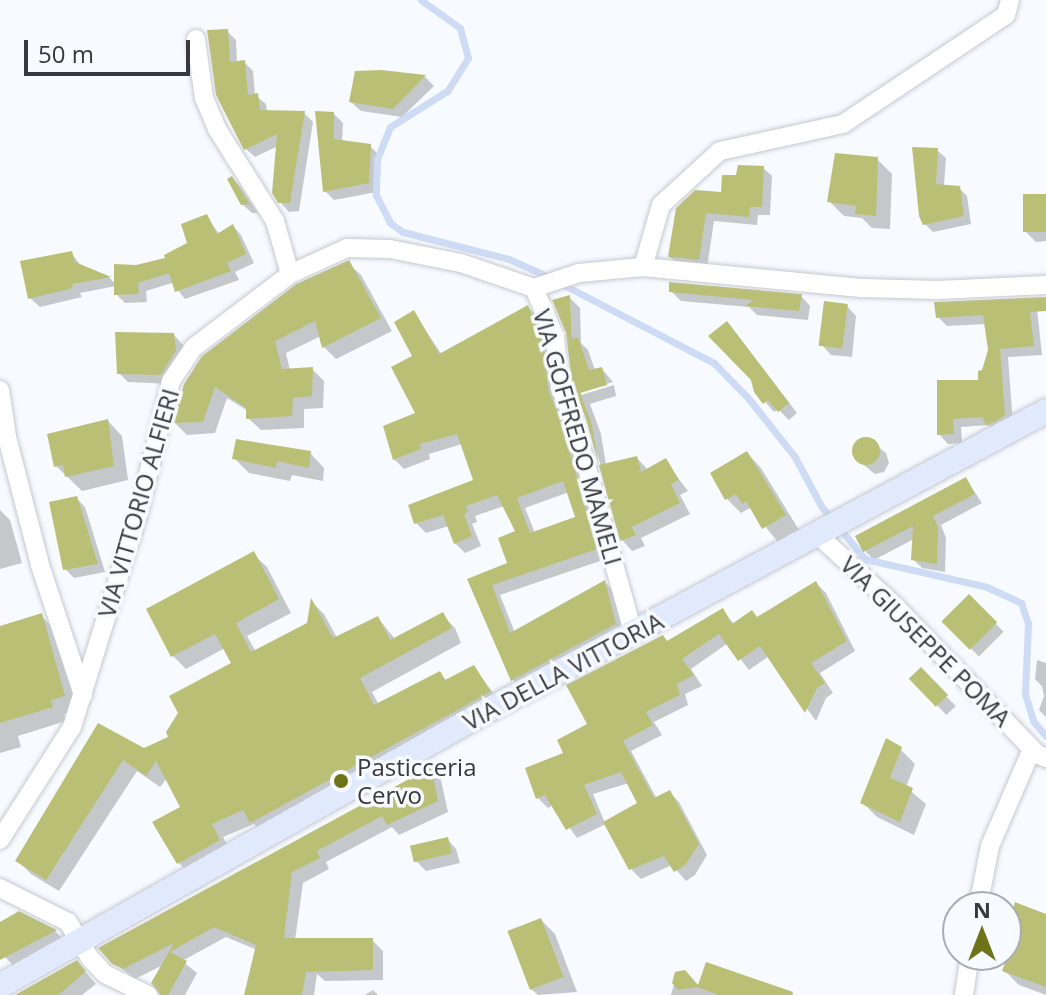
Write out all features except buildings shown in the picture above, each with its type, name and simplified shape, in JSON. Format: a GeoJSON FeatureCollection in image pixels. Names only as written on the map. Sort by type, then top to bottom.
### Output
{"type":"FeatureCollection","features":[{"type":"Feature","properties":{"kind":"street"},"geometry":{"type":"LineString","coordinates":[[643,267],[661,205],[720,151],[843,124],[1006,15],[1010,0]]}},
{"type":"Feature","properties":{"kind":"street"},"geometry":{"type":"LineString","coordinates":[[196,39],[204,98],[217,129],[275,221],[290,274]]}},
{"type":"Feature","properties":{"kind":"street","name":"VIA VITTORIO ALFIERI"},"geometry":{"type":"LineString","coordinates":[[0,840],[72,727],[139,512],[171,381],[193,348],[290,274],[347,248],[390,249],[461,263],[534,288]]}},
{"type":"Feature","properties":{"kind":"street"},"geometry":{"type":"LineString","coordinates":[[534,288],[579,273],[643,267],[863,288],[938,290],[1046,285]]}},
{"type":"Feature","properties":{"kind":"street","name":"VIA GOFFREDO MAMELI"},"geometry":{"type":"LineString","coordinates":[[534,288],[555,337],[560,387],[574,422],[633,632]]}},
{"type":"Feature","properties":{"kind":"street"},"geometry":{"type":"LineString","coordinates":[[0,390],[7,437],[40,565],[83,695]]}},
{"type":"Feature","properties":{"kind":"street","name":"VIA DELLA VITTORIA"},"geometry":{"type":"LineString","coordinates":[[0,986],[633,632],[1046,411]]}},
{"type":"Feature","properties":{"kind":"street","name":"VIA GIUSEPPE POMA"},"geometry":{"type":"LineString","coordinates":[[835,526],[896,607],[1039,754],[990,846],[981,891]]}},
{"type":"Feature","properties":{"kind":"street"},"geometry":{"type":"LineString","coordinates":[[0,888],[68,922],[90,958],[105,974],[148,995]]}},
{"type":"Feature","properties":{"kind":"street"},"geometry":{"type":"LineString","coordinates":[[964,995],[968,971]]}},
{"type":"Feature","properties":{"kind":"waterway"},"geometry":{"type":"LineString","coordinates":[[421,0],[460,28],[468,58],[447,91],[390,127],[377,160],[376,195],[390,223],[403,232],[509,259],[551,278]]}},
{"type":"Feature","properties":{"kind":"waterway"},"geometry":{"type":"LineString","coordinates":[[562,284],[714,363],[748,398],[795,457],[821,506],[865,559],[987,587],[1021,603],[1028,623],[1025,694],[1033,721],[1046,736]]}},
{"type":"Feature","properties":{"kind":"place","name":"Pasticceria Cervo"},"geometry":{"type":"Point","coordinates":[341,781]}}]}
